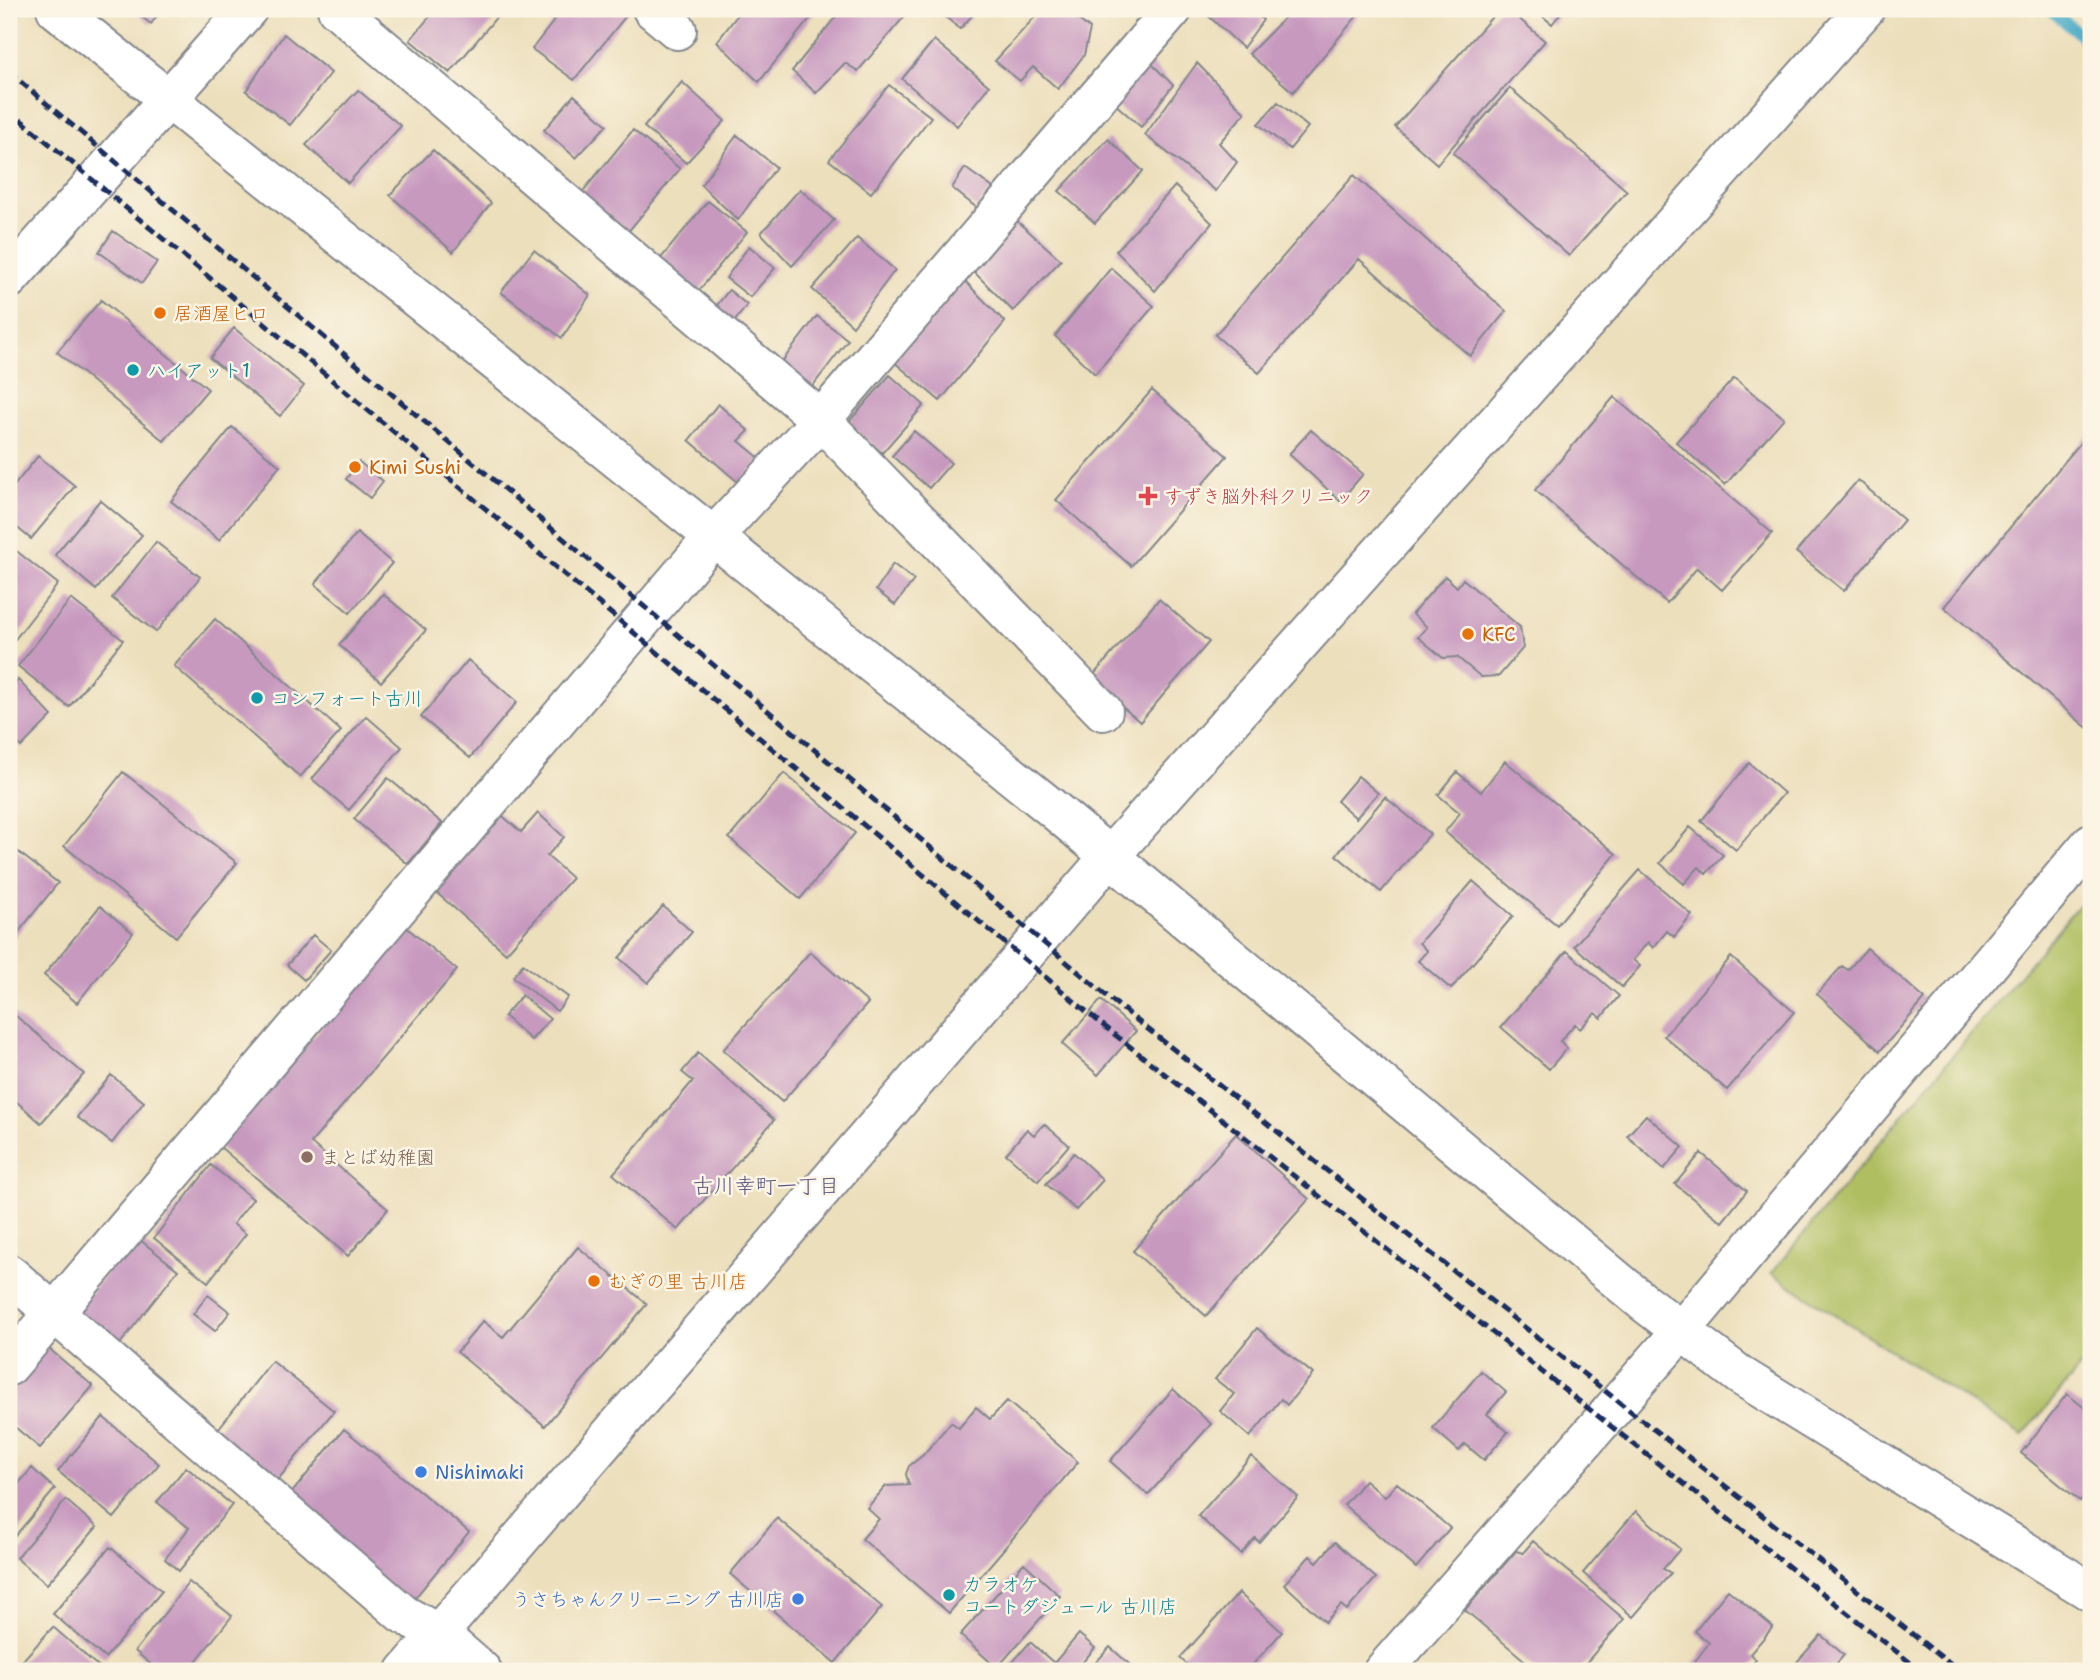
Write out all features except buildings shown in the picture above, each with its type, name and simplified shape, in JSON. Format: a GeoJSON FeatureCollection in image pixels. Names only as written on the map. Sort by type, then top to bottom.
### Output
{"type":"FeatureCollection","features":[{"type":"Feature","properties":{"kind":"street"},"geometry":{"type":"LineString","coordinates":[[56,9],[1110,856],[1642,1301],[1741,1376],[2091,1592]]}},
{"type":"Feature","properties":{"kind":"street"},"geometry":{"type":"LineString","coordinates":[[9,279],[167,97],[248,9]]}},
{"type":"Feature","properties":{"kind":"street"},"geometry":{"type":"LineString","coordinates":[[337,9],[821,420],[1103,711]]}},
{"type":"Feature","properties":{"kind":"street"},"geometry":{"type":"LineString","coordinates":[[9,1366],[714,536],[821,420],[1173,9]]}},
{"type":"Feature","properties":{"kind":"street"},"geometry":{"type":"LineString","coordinates":[[406,1671],[1110,856],[1865,9]]}},
{"type":"Feature","properties":{"kind":"street"},"geometry":{"type":"LineString","coordinates":[[1383,1671],[1681,1331],[2091,843]]}},
{"type":"Feature","properties":{"kind":"street"},"geometry":{"type":"LineString","coordinates":[[9,1274],[403,1614],[439,1634],[482,1671]]}},
{"type":"Feature","properties":{"kind":"green space"},"geometry":{"type":"Polygon","coordinates":[[[2091,890],[2091,1355],[2022,1436],[1771,1273],[2091,890]]]}},
{"type":"Feature","properties":{"kind":"waterway"},"geometry":{"type":"LineString","coordinates":[[2050,9],[2091,44]]}},
{"type":"Feature","properties":{"kind":"railway"},"geometry":{"type":"LineString","coordinates":[[9,72],[1120,1007],[1959,1671]]}},
{"type":"Feature","properties":{"kind":"railway"},"geometry":{"type":"LineString","coordinates":[[9,110],[1104,1026],[1921,1671]]}},
{"type":"Feature","properties":{"kind":"place","name":"居酒屋ヒロ"},"geometry":{"type":"Point","coordinates":[160,313]}},
{"type":"Feature","properties":{"kind":"place","name":"ハイアット1"},"geometry":{"type":"Point","coordinates":[133,370]}},
{"type":"Feature","properties":{"kind":"place","name":"Kimi Sushi"},"geometry":{"type":"Point","coordinates":[355,467]}},
{"type":"Feature","properties":{"kind":"place","name":"すずき脳外科クリニック"},"geometry":{"type":"Point","coordinates":[1148,496]}},
{"type":"Feature","properties":{"kind":"place","name":"KFC"},"geometry":{"type":"Point","coordinates":[1468,634]}},
{"type":"Feature","properties":{"kind":"place","name":"コンフォート古川"},"geometry":{"type":"Point","coordinates":[257,698]}},
{"type":"Feature","properties":{"kind":"place","name":"まとば幼稚園"},"geometry":{"type":"Point","coordinates":[307,1157]}},
{"type":"Feature","properties":{"kind":"place","name":"むぎの里 古川店"},"geometry":{"type":"Point","coordinates":[594,1281]}},
{"type":"Feature","properties":{"kind":"place","name":"Nishimaki"},"geometry":{"type":"Point","coordinates":[421,1472]}},
{"type":"Feature","properties":{"kind":"place","name":"カラオケ コートダジュール 古川店"},"geometry":{"type":"Point","coordinates":[949,1595]}},
{"type":"Feature","properties":{"kind":"place","name":"うさちゃんクリーニング 古川店"},"geometry":{"type":"Point","coordinates":[798,1599]}},
{"type":"Feature","properties":{"kind":"district","name":"古川幸町一丁目"},"geometry":{"type":"Point","coordinates":[766,1186]}}]}
